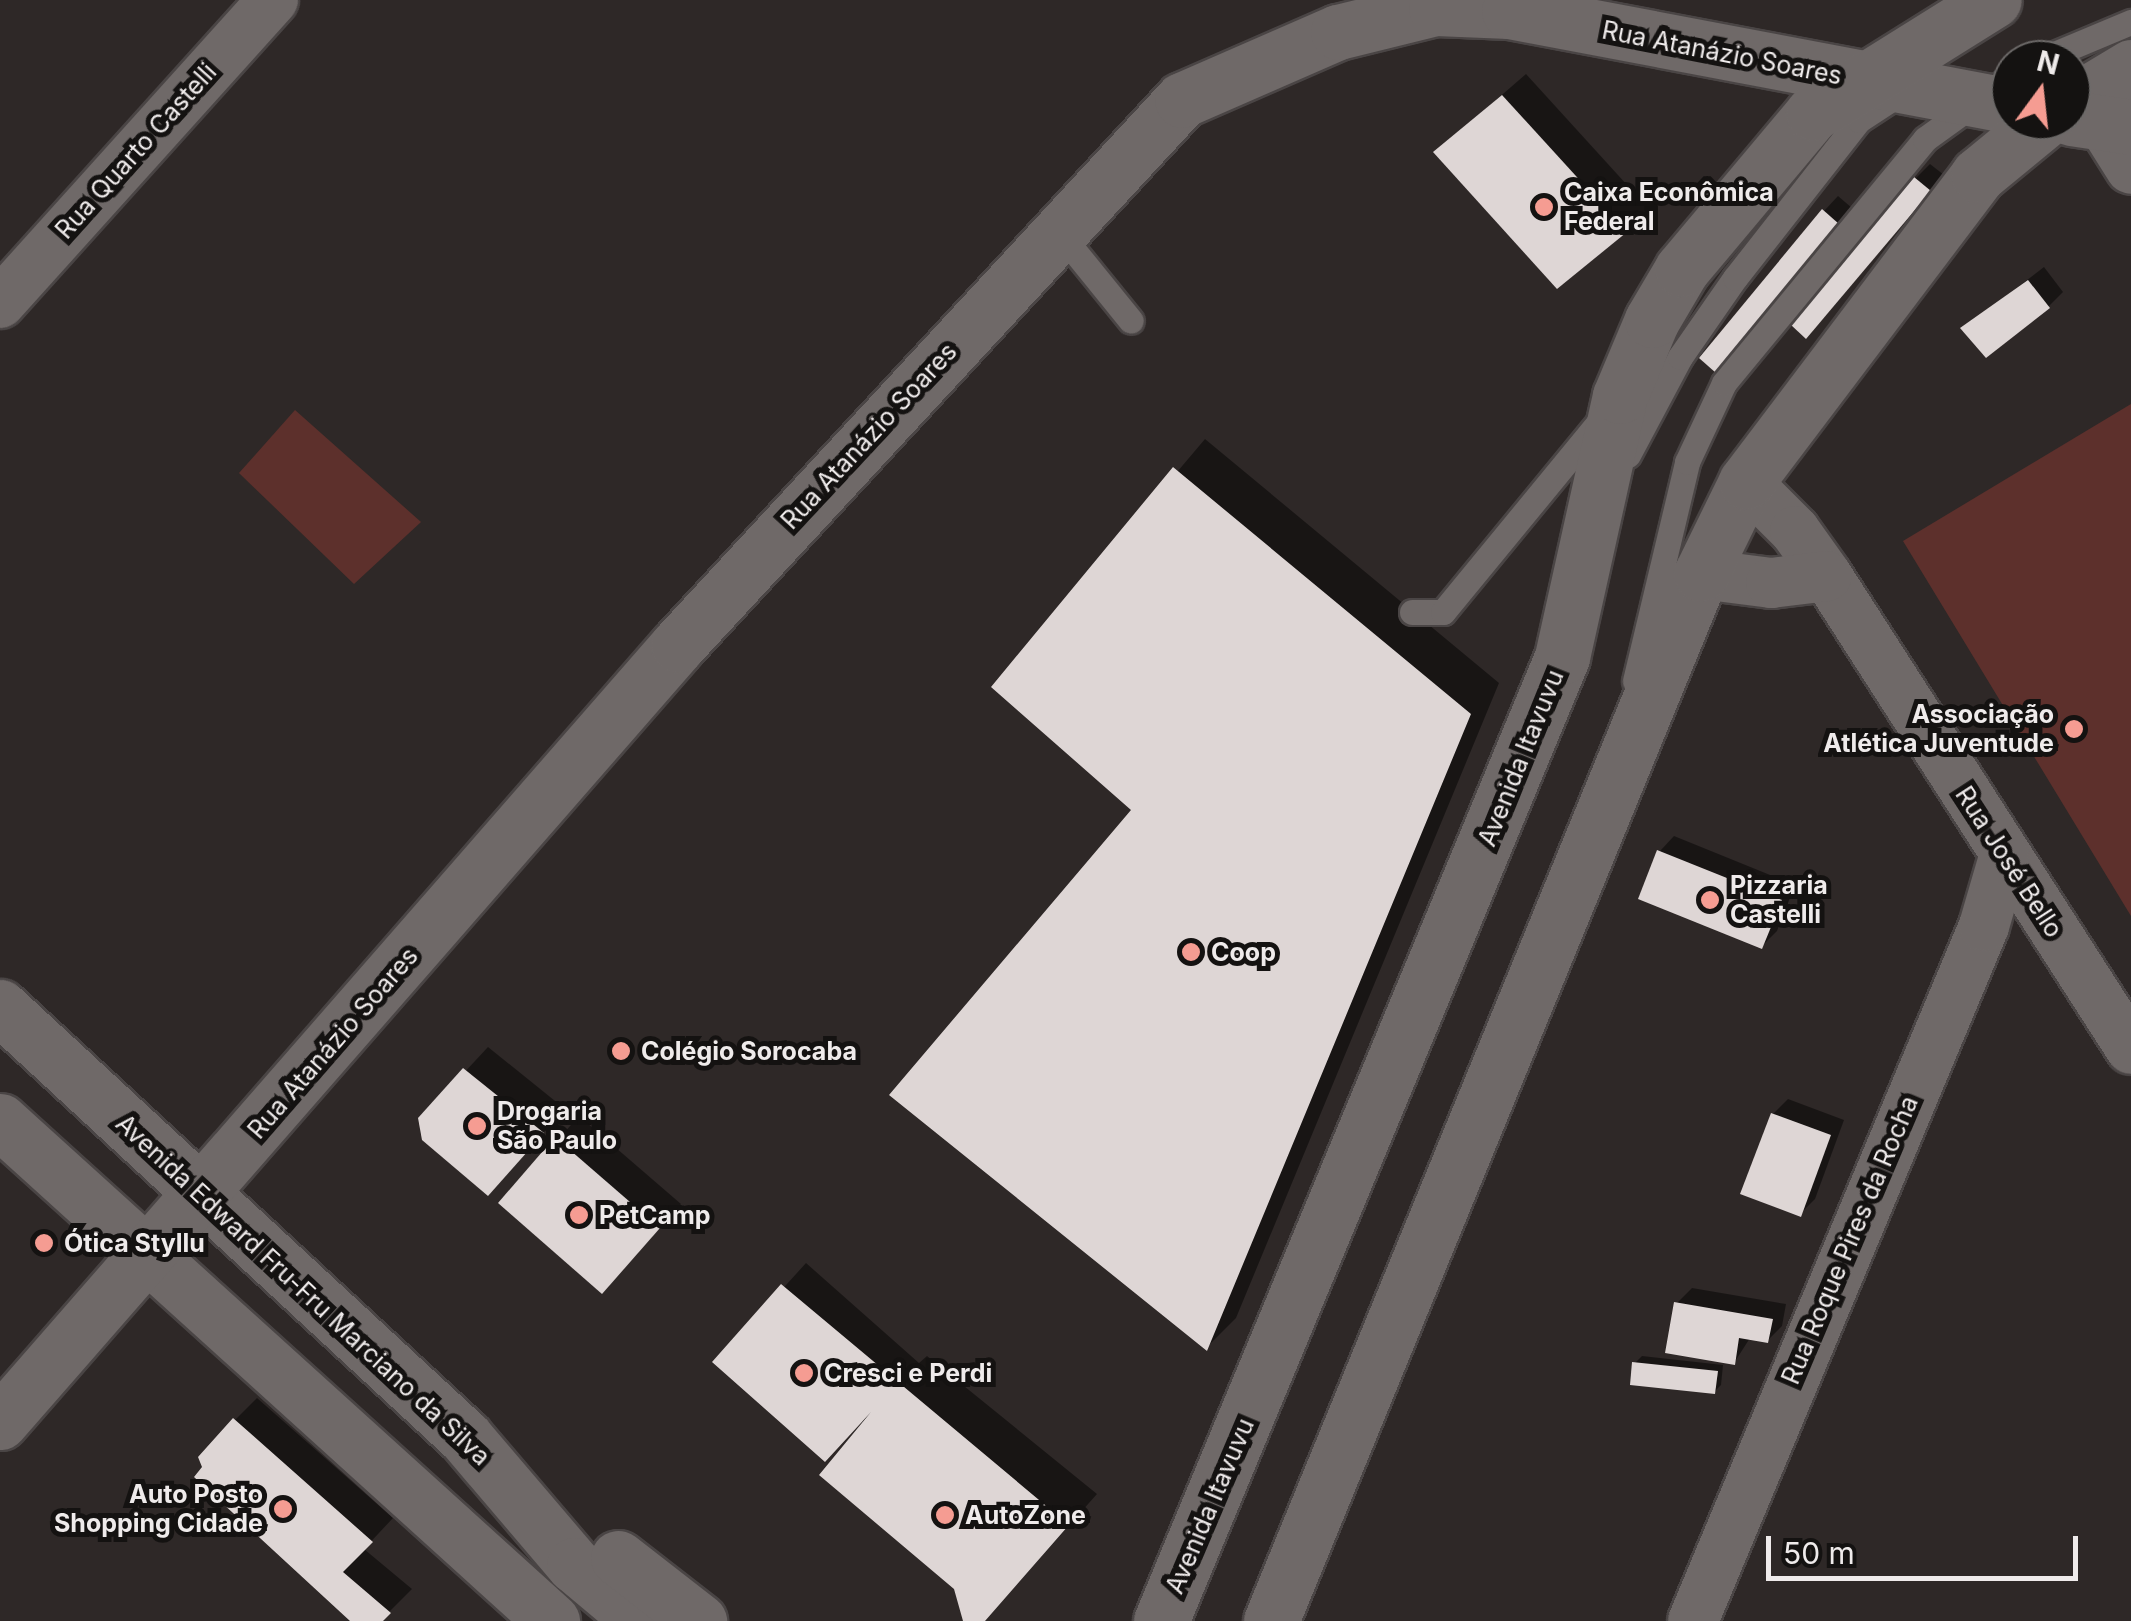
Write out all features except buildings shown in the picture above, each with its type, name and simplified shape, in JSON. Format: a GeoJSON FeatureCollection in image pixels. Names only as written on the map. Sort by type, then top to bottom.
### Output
{"type":"FeatureCollection","features":[{"type":"Feature","properties":{"kind":"main road","name":"Avenida Itavuvu"},"geometry":{"type":"LineString","coordinates":[[1161,1621],[1562,657],[1595,523],[1620,396],[1682,269],[1812,113],[1886,84],[1997,0]]}},
{"type":"Feature","properties":{"kind":"main road","name":"Rua Atanázio Soares"},"geometry":{"type":"LineString","coordinates":[[0,1422],[678,645],[1182,100],[1338,32],[1436,8],[1509,12],[1886,84],[1991,93]]}},
{"type":"Feature","properties":{"kind":"main road"},"geometry":{"type":"LineString","coordinates":[[2094,118],[2131,67]]}},
{"type":"Feature","properties":{"kind":"main road"},"geometry":{"type":"LineString","coordinates":[[1267,1621],[1701,574],[1746,482],[1978,175],[2021,140]]}},
{"type":"Feature","properties":{"kind":"main road","name":"Avenida Edward Fru-Fru Marciano da Silva"},"geometry":{"type":"LineString","coordinates":[[0,1007],[465,1437],[574,1565],[641,1621]]}},
{"type":"Feature","properties":{"kind":"main road"},"geometry":{"type":"LineString","coordinates":[[0,1121],[455,1533],[536,1617]]}},
{"type":"Feature","properties":{"kind":"main road"},"geometry":{"type":"LineString","coordinates":[[465,1437],[698,1621]]}},
{"type":"Feature","properties":{"kind":"main road"},"geometry":{"type":"LineString","coordinates":[[574,1565],[624,1621]]}},
{"type":"Feature","properties":{"kind":"street","name":"Rua Quarto Castelli"},"geometry":{"type":"LineString","coordinates":[[0,302],[273,0]]}},
{"type":"Feature","properties":{"kind":"street"},"geometry":{"type":"LineString","coordinates":[[2094,118],[2131,169]]}},
{"type":"Feature","properties":{"kind":"street","name":"Rua José Bello"},"geometry":{"type":"LineString","coordinates":[[1746,482],[1795,531],[1827,576],[2004,858],[2131,1049]]}},
{"type":"Feature","properties":{"kind":"street"},"geometry":{"type":"LineString","coordinates":[[1701,574],[1771,583],[1827,576]]}},
{"type":"Feature","properties":{"kind":"street","name":"Rua Roque Pires da Rocha"},"geometry":{"type":"LineString","coordinates":[[1693,1621],[1984,926],[2004,858]]}},
{"type":"Feature","properties":{"kind":"lane"},"geometry":{"type":"LineString","coordinates":[[2088,40],[2131,22]]}},
{"type":"Feature","properties":{"kind":"lane"},"geometry":{"type":"LineString","coordinates":[[1595,523],[1680,357],[1735,278],[1886,84]]}},
{"type":"Feature","properties":{"kind":"lane"},"geometry":{"type":"LineString","coordinates":[[1615,784],[1654,591],[1687,462],[1708,412],[1724,383],[1914,152],[1991,99]]}},
{"type":"Feature","properties":{"kind":"lane"},"geometry":{"type":"LineString","coordinates":[[1058,232],[1131,321]]}},
{"type":"Feature","properties":{"kind":"lane"},"geometry":{"type":"LineString","coordinates":[[1412,612],[1443,612],[1620,396]]}},
{"type":"Feature","properties":{"kind":"shaded area","name":"Associação Atlética Juventude"},"geometry":{"type":"Polygon","coordinates":[[[2131,404],[2131,916],[1903,541],[2131,404]]]}},
{"type":"Feature","properties":{"kind":"shaded area"},"geometry":{"type":"Polygon","coordinates":[[[295,410],[421,522],[354,584],[239,473],[295,410]]]}},
{"type":"Feature","properties":{"kind":"place","name":"Caixa Econômica Federal"},"geometry":{"type":"Point","coordinates":[1544,207]}},
{"type":"Feature","properties":{"kind":"place","name":"Associação Atlética Juventude"},"geometry":{"type":"Point","coordinates":[2074,729]}},
{"type":"Feature","properties":{"kind":"place","name":"Pizzaria Castelli"},"geometry":{"type":"Point","coordinates":[1710,900]}},
{"type":"Feature","properties":{"kind":"place","name":"Coop"},"geometry":{"type":"Point","coordinates":[1191,952]}},
{"type":"Feature","properties":{"kind":"place","name":"Colégio Sorocaba"},"geometry":{"type":"Point","coordinates":[621,1051]}},
{"type":"Feature","properties":{"kind":"place","name":"Drogaria São Paulo"},"geometry":{"type":"Point","coordinates":[477,1126]}},
{"type":"Feature","properties":{"kind":"place","name":"PetCamp"},"geometry":{"type":"Point","coordinates":[579,1215]}},
{"type":"Feature","properties":{"kind":"place","name":"Ótica Styllu"},"geometry":{"type":"Point","coordinates":[44,1243]}},
{"type":"Feature","properties":{"kind":"place","name":"Cresci e Perdi"},"geometry":{"type":"Point","coordinates":[804,1373]}},
{"type":"Feature","properties":{"kind":"place","name":"Auto Posto Shopping Cidade"},"geometry":{"type":"Point","coordinates":[283,1509]}},
{"type":"Feature","properties":{"kind":"place","name":"AutoZone"},"geometry":{"type":"Point","coordinates":[945,1515]}}]}
